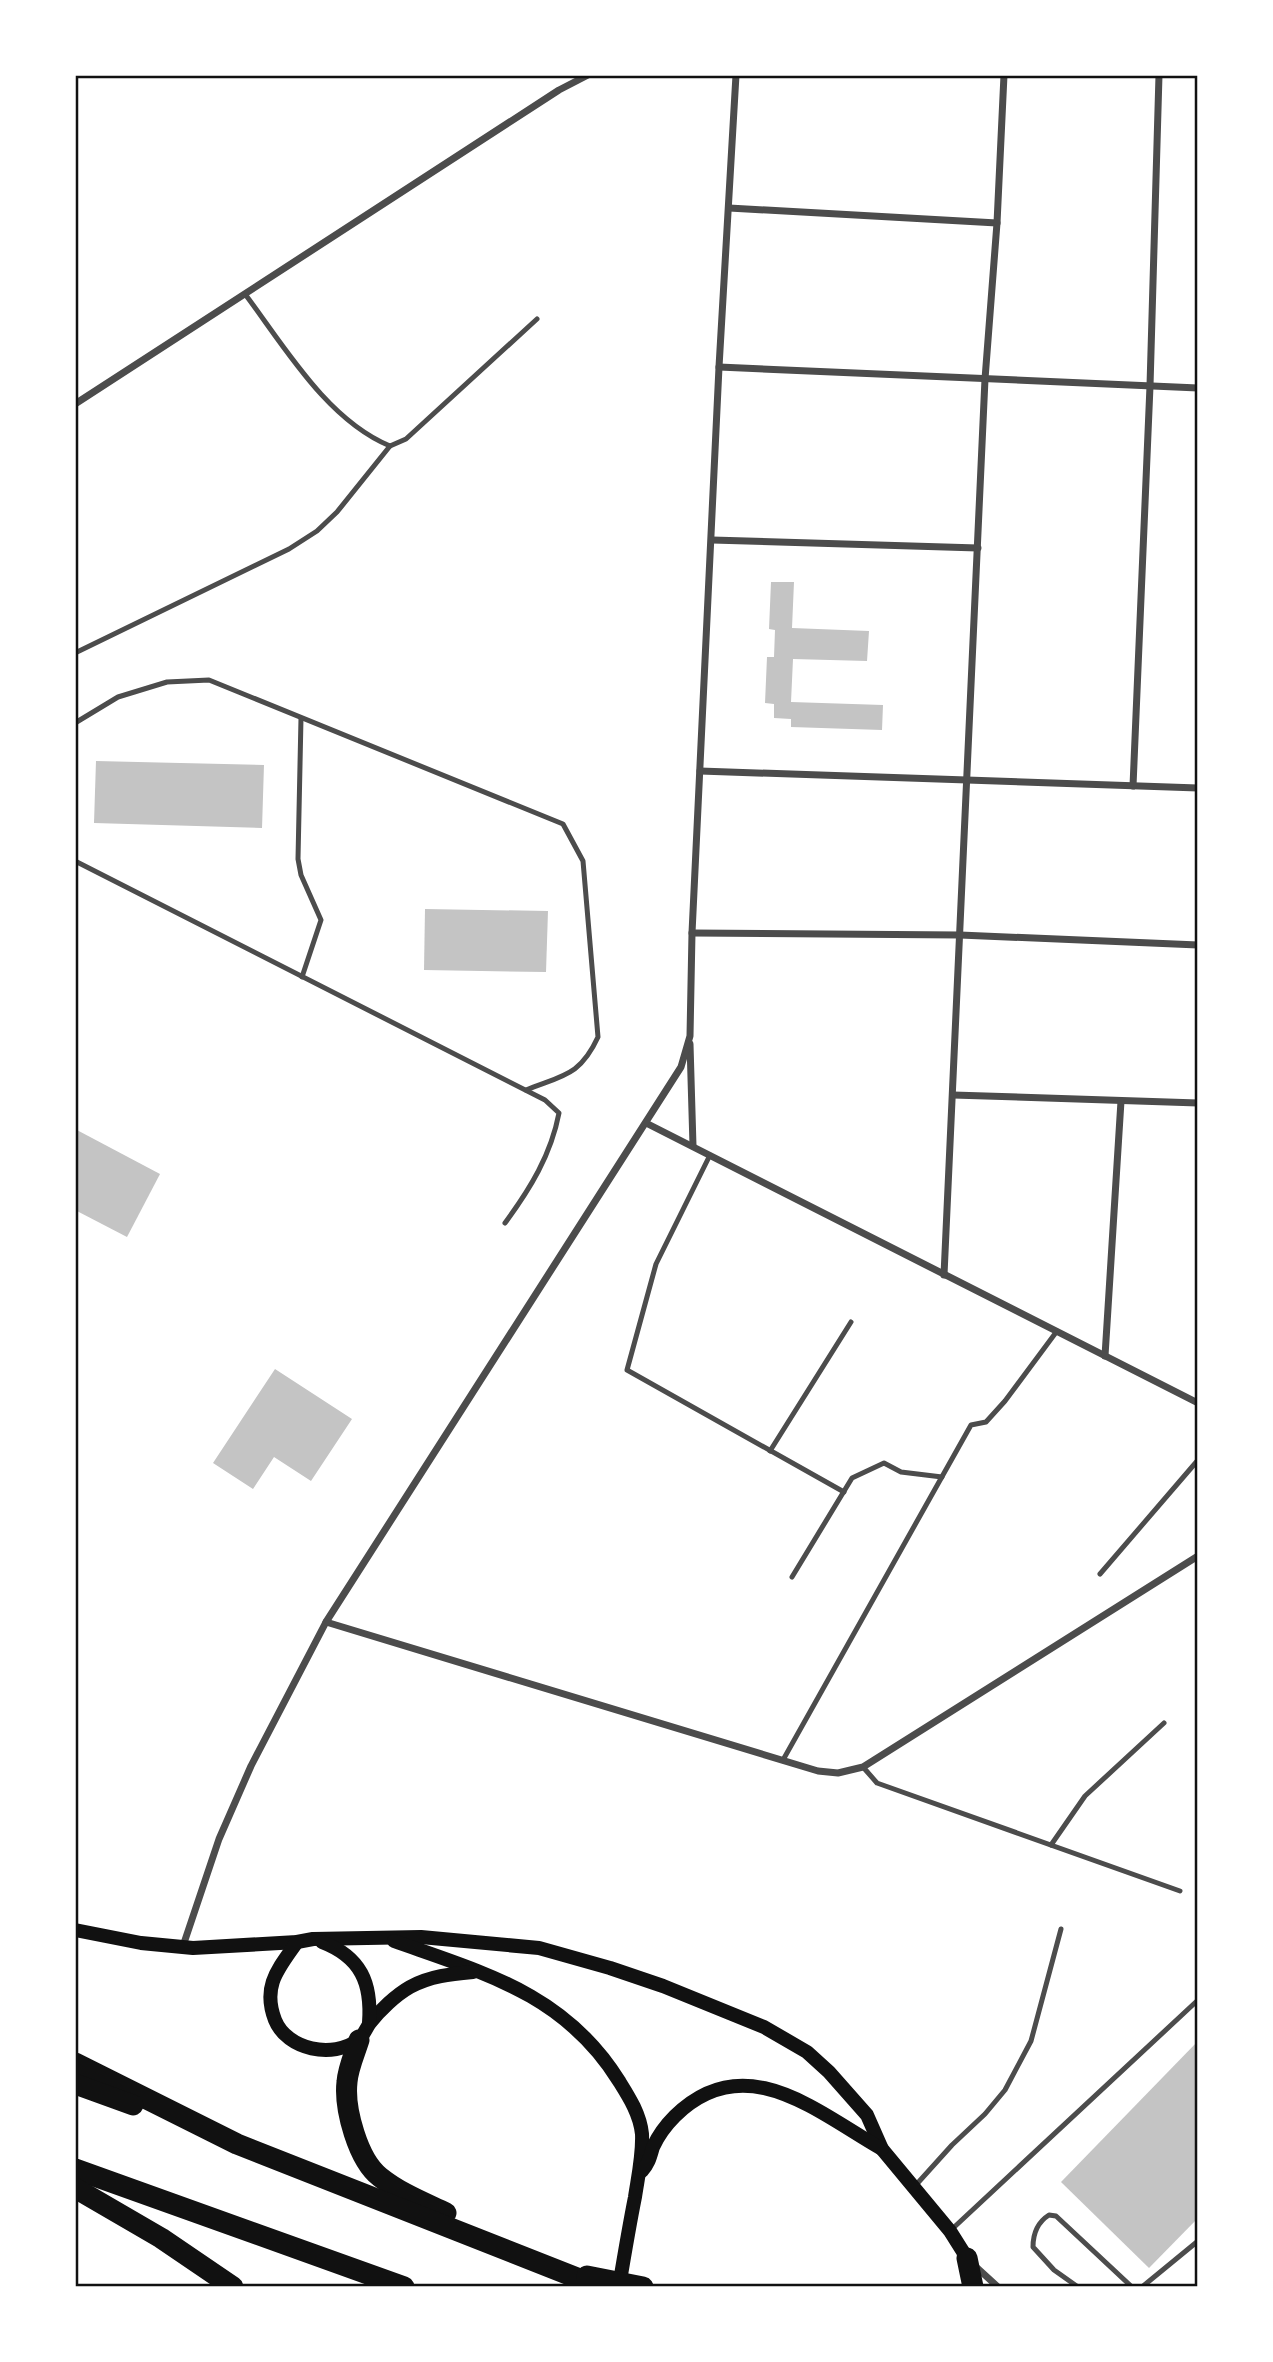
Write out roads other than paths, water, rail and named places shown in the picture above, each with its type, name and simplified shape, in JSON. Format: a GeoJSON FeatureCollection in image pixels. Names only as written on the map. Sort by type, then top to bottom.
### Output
{"type":"FeatureCollection","features":[{"type":"Feature","properties":{"kind":"highway"},"geometry":{"type":"LineString","coordinates":[[364,2032],[347,2082],[349,2115],[360,2147],[377,2175],[405,2194],[452,2216],[477,2239]]}},
{"type":"Feature","properties":{"kind":"highway"},"geometry":{"type":"LineString","coordinates":[[75,2063],[237,2144]]}},
{"type":"Feature","properties":{"kind":"highway"},"geometry":{"type":"LineString","coordinates":[[75,2084],[237,2144],[600,2287]]}},
{"type":"Feature","properties":{"kind":"highway"},"geometry":{"type":"LineString","coordinates":[[75,2169],[404,2287]]}},
{"type":"Feature","properties":{"kind":"highway"},"geometry":{"type":"LineString","coordinates":[[75,2188],[161,2238],[233,2287]]}},
{"type":"Feature","properties":{"kind":"highway"},"geometry":{"type":"LineString","coordinates":[[967,2258],[973,2287]]}},
{"type":"Feature","properties":{"kind":"highway"},"geometry":{"type":"LineString","coordinates":[[565,2271],[643,2287]]}},
{"type":"Feature","properties":{"kind":"main road"},"geometry":{"type":"LineString","coordinates":[[75,1930],[142,1943],[183,1947],[382,1937],[458,1940],[557,1952],[663,1986],[764,2027],[807,2052],[829,2072],[867,2115],[881,2149],[950,2231],[967,2258]]}},
{"type":"Feature","properties":{"kind":"main road"},"geometry":{"type":"LineString","coordinates":[[382,1937],[479,1971],[513,1986],[557,2011],[585,2035],[610,2066],[639,2120],[642,2153],[619,2287]]}},
{"type":"Feature","properties":{"kind":"main road"},"geometry":{"type":"LineString","coordinates":[[313,1939],[337,1948],[353,1961],[367,1984],[371,2001],[364,2032]]}},
{"type":"Feature","properties":{"kind":"main road"},"geometry":{"type":"LineString","coordinates":[[297,1942],[275,1974],[269,2004],[279,2029],[301,2046],[330,2051],[364,2032],[410,1987],[438,1975],[479,1971]]}},
{"type":"Feature","properties":{"kind":"main road"},"geometry":{"type":"LineString","coordinates":[[639,2174],[649,2163],[662,2132],[688,2104],[707,2093],[748,2085],[800,2099],[881,2149]]}},
{"type":"Feature","properties":{"kind":"street"},"geometry":{"type":"LineString","coordinates":[[75,404],[559,90],[588,75]]}},
{"type":"Feature","properties":{"kind":"street"},"geometry":{"type":"LineString","coordinates":[[693,1146],[690,1037],[692,933],[736,75]]}},
{"type":"Feature","properties":{"kind":"street"},"geometry":{"type":"LineString","coordinates":[[944,1275],[985,379],[997,223],[1004,75]]}},
{"type":"Feature","properties":{"kind":"street"},"geometry":{"type":"LineString","coordinates":[[1133,786],[1150,386],[1159,75]]}},
{"type":"Feature","properties":{"kind":"street"},"geometry":{"type":"LineString","coordinates":[[729,208],[997,223]]}},
{"type":"Feature","properties":{"kind":"street"},"geometry":{"type":"LineString","coordinates":[[719,367],[1198,388]]}},
{"type":"Feature","properties":{"kind":"street"},"geometry":{"type":"LineString","coordinates":[[712,540],[978,548]]}},
{"type":"Feature","properties":{"kind":"street"},"geometry":{"type":"LineString","coordinates":[[700,771],[1198,788]]}},
{"type":"Feature","properties":{"kind":"street"},"geometry":{"type":"LineString","coordinates":[[692,933],[960,935],[1198,945]]}},
{"type":"Feature","properties":{"kind":"street"},"geometry":{"type":"LineString","coordinates":[[183,1947],[219,1839],[251,1766],[326,1622],[681,1067],[690,1037]]}},
{"type":"Feature","properties":{"kind":"street"},"geometry":{"type":"LineString","coordinates":[[953,1095],[1198,1103]]}},
{"type":"Feature","properties":{"kind":"street"},"geometry":{"type":"LineString","coordinates":[[1105,1356],[1121,1101]]}},
{"type":"Feature","properties":{"kind":"street"},"geometry":{"type":"LineString","coordinates":[[646,1122],[1198,1404]]}},
{"type":"Feature","properties":{"kind":"street"},"geometry":{"type":"LineString","coordinates":[[326,1622],[818,1771],[838,1773],[863,1767],[1198,1556]]}},
{"type":"Feature","properties":{"kind":"street"},"geometry":{"type":"LineString","coordinates":[[967,2258],[998,2287]]}},
{"type":"Feature","properties":{"kind":"lane"},"geometry":{"type":"LineString","coordinates":[[245,294],[326,402],[379,441],[390,446]]}},
{"type":"Feature","properties":{"kind":"lane"},"geometry":{"type":"LineString","coordinates":[[75,653],[276,555],[317,531],[337,512],[390,446],[406,439],[537,318]]}},
{"type":"Feature","properties":{"kind":"lane"},"geometry":{"type":"LineString","coordinates":[[75,723],[118,697],[167,682],[209,680],[564,824],[583,861],[598,1037],[590,1054],[576,1070],[526,1090]]}},
{"type":"Feature","properties":{"kind":"lane"},"geometry":{"type":"LineString","coordinates":[[301,718],[298,859],[301,875],[321,920],[302,977]]}},
{"type":"Feature","properties":{"kind":"lane"},"geometry":{"type":"LineString","coordinates":[[75,861],[545,1100],[559,1113],[554,1136],[531,1187],[505,1223]]}},
{"type":"Feature","properties":{"kind":"lane"},"geometry":{"type":"LineString","coordinates":[[710,1155],[656,1264],[626,1370],[844,1492]]}},
{"type":"Feature","properties":{"kind":"lane"},"geometry":{"type":"LineString","coordinates":[[771,1451],[851,1322]]}},
{"type":"Feature","properties":{"kind":"lane"},"geometry":{"type":"LineString","coordinates":[[783,1760],[971,1425],[986,1422],[1057,1331]]}},
{"type":"Feature","properties":{"kind":"lane"},"geometry":{"type":"LineString","coordinates":[[1100,1574],[1198,1460]]}},
{"type":"Feature","properties":{"kind":"lane"},"geometry":{"type":"LineString","coordinates":[[792,1577],[852,1478],[884,1463],[901,1472],[942,1476]]}},
{"type":"Feature","properties":{"kind":"lane"},"geometry":{"type":"LineString","coordinates":[[1051,1845],[1086,1796],[1164,1723]]}},
{"type":"Feature","properties":{"kind":"lane"},"geometry":{"type":"LineString","coordinates":[[863,1767],[877,1783],[1180,1891]]}},
{"type":"Feature","properties":{"kind":"lane"},"geometry":{"type":"LineString","coordinates":[[913,2189],[952,2145],[985,2114],[1004,2090],[1031,2040],[1061,1929]]}},
{"type":"Feature","properties":{"kind":"lane"},"geometry":{"type":"LineString","coordinates":[[950,2231],[1198,2000]]}},
{"type":"Feature","properties":{"kind":"lane"},"geometry":{"type":"LineString","coordinates":[[1079,2287],[1054,2270],[1033,2246],[1033,2238],[1042,2220],[1049,2215],[1056,2216],[1132,2287]]}},
{"type":"Feature","properties":{"kind":"lane"},"geometry":{"type":"LineString","coordinates":[[1142,2287],[1198,2241]]}}]}
